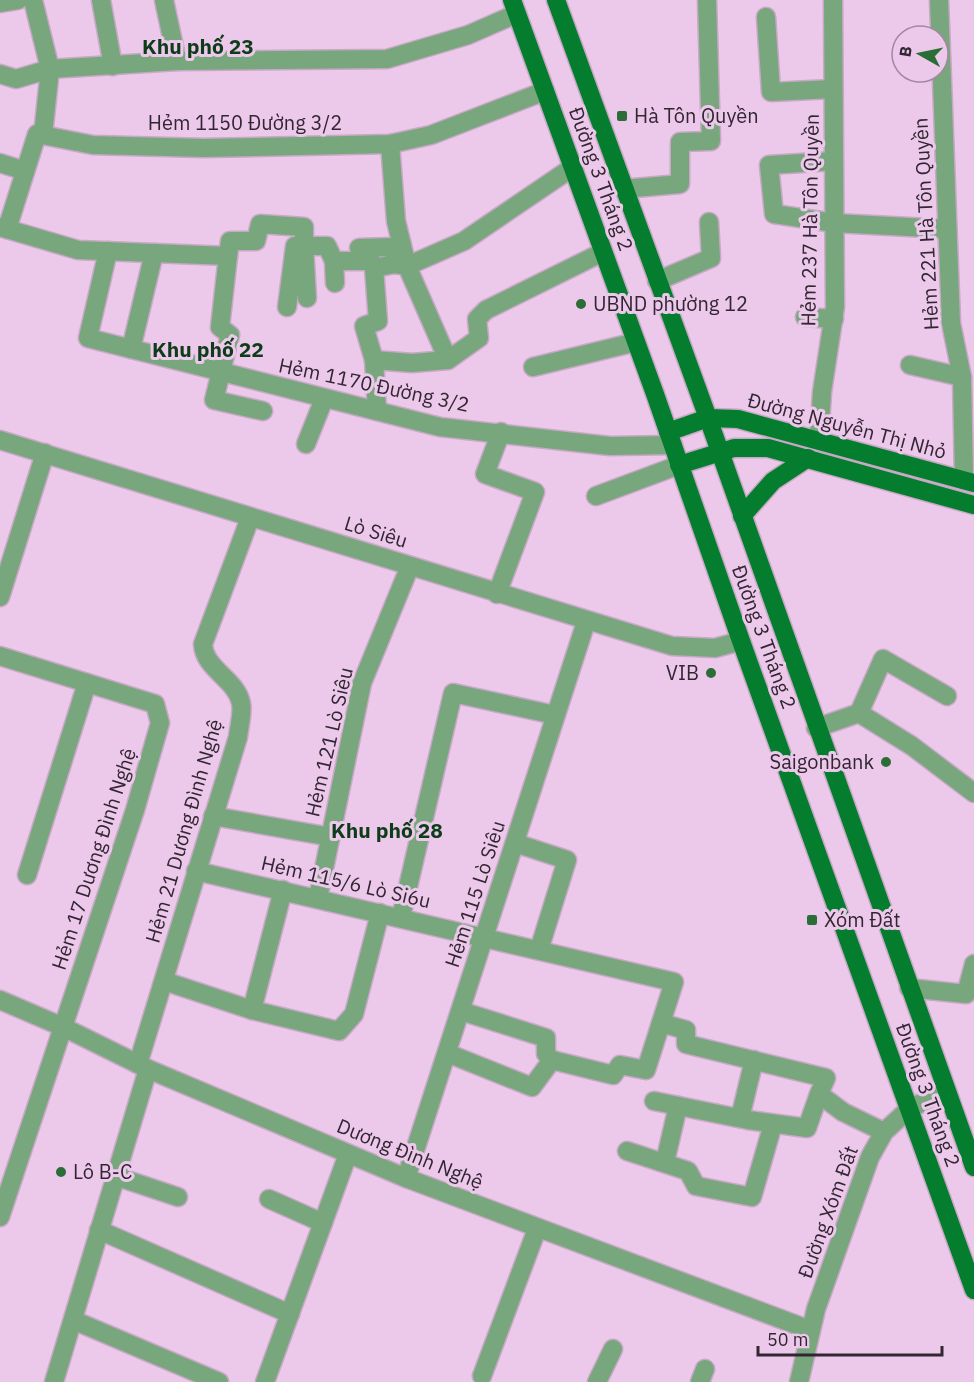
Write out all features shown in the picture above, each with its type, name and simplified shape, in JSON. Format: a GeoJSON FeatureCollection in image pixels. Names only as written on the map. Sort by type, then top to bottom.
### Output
{"type":"FeatureCollection","features":[{"type":"Feature","properties":{"kind":"main road","name":"Đường 3 Tháng 2"},"geometry":{"type":"LineString","coordinates":[[556,0],[720,451],[816,728],[974,1167]]}},
{"type":"Feature","properties":{"kind":"main road","name":"Đường 3 Tháng 2"},"geometry":{"type":"LineString","coordinates":[[514,7],[974,1290]]}},
{"type":"Feature","properties":{"kind":"main road"},"geometry":{"type":"LineString","coordinates":[[670,438],[708,418]]}},
{"type":"Feature","properties":{"kind":"main road","name":"Đường Nguyễn Thị Nhỏ"},"geometry":{"type":"LineString","coordinates":[[708,418],[738,419],[969,482]]}},
{"type":"Feature","properties":{"kind":"main road","name":"Đường Nguyễn Thị Nhỏ"},"geometry":{"type":"LineString","coordinates":[[679,465],[720,451],[748,447],[768,448],[974,505]]}},
{"type":"Feature","properties":{"kind":"main road"},"geometry":{"type":"LineString","coordinates":[[742,516],[773,481],[808,458]]}},
{"type":"Feature","properties":{"kind":"street"},"geometry":{"type":"LineString","coordinates":[[0,3],[18,0]]}},
{"type":"Feature","properties":{"kind":"street"},"geometry":{"type":"LineString","coordinates":[[33,0],[50,69],[43,135],[37,134],[4,228],[78,250],[228,256]]}},
{"type":"Feature","properties":{"kind":"street"},"geometry":{"type":"LineString","coordinates":[[101,0],[113,66]]}},
{"type":"Feature","properties":{"kind":"street"},"geometry":{"type":"LineString","coordinates":[[164,0],[177,61]]}},
{"type":"Feature","properties":{"kind":"street"},"geometry":{"type":"LineString","coordinates":[[623,189],[680,184],[680,142],[711,141],[707,0]]}},
{"type":"Feature","properties":{"kind":"street","name":"Hẻm 237 Hà Tôn Quyền"},"geometry":{"type":"LineString","coordinates":[[819,440],[822,392],[834,319],[833,0]]}},
{"type":"Feature","properties":{"kind":"street","name":"Hẻm 221 Hà Tôn Quyền"},"geometry":{"type":"LineString","coordinates":[[939,0],[951,323],[962,377],[969,482]]}},
{"type":"Feature","properties":{"kind":"street"},"geometry":{"type":"LineString","coordinates":[[0,75],[16,79],[50,69],[177,61],[387,58],[468,34],[514,7]]}},
{"type":"Feature","properties":{"kind":"street"},"geometry":{"type":"LineString","coordinates":[[766,17],[771,92],[833,89]]}},
{"type":"Feature","properties":{"kind":"street","name":"Hẻm 1150 Đường 3/2"},"geometry":{"type":"LineString","coordinates":[[43,135],[93,145],[204,148],[390,144],[431,135],[545,91]]}},
{"type":"Feature","properties":{"kind":"street"},"geometry":{"type":"LineString","coordinates":[[390,144],[401,265]]}},
{"type":"Feature","properties":{"kind":"street"},"geometry":{"type":"LineString","coordinates":[[834,161],[769,165],[774,214],[834,223],[947,229]]}},
{"type":"Feature","properties":{"kind":"street"},"geometry":{"type":"LineString","coordinates":[[0,164],[25,171]]}},
{"type":"Feature","properties":{"kind":"street"},"geometry":{"type":"LineString","coordinates":[[375,268],[401,265],[464,241],[573,167]]}},
{"type":"Feature","properties":{"kind":"street"},"geometry":{"type":"LineString","coordinates":[[657,281],[711,258],[710,222]]}},
{"type":"Feature","properties":{"kind":"street"},"geometry":{"type":"LineString","coordinates":[[263,411],[214,400],[230,335],[220,327],[230,241],[256,241],[261,224],[304,227],[307,298]]}},
{"type":"Feature","properties":{"kind":"street"},"geometry":{"type":"LineString","coordinates":[[286,307],[295,246],[327,246],[334,261],[335,283]]}},
{"type":"Feature","properties":{"kind":"street"},"geometry":{"type":"LineString","coordinates":[[359,248],[394,246],[401,265],[448,360]]}},
{"type":"Feature","properties":{"kind":"street","name":"Hẻm 1170 Đường 3/2"},"geometry":{"type":"LineString","coordinates":[[108,251],[88,338],[222,374],[440,427],[501,432],[610,446],[670,438]]}},
{"type":"Feature","properties":{"kind":"street"},"geometry":{"type":"LineString","coordinates":[[374,360],[412,363],[448,360],[479,338],[477,319],[486,310],[603,252]]}},
{"type":"Feature","properties":{"kind":"street"},"geometry":{"type":"LineString","coordinates":[[131,349],[154,253]]}},
{"type":"Feature","properties":{"kind":"street"},"geometry":{"type":"LineString","coordinates":[[334,261],[371,261],[375,268],[378,321],[364,326],[374,360],[376,411]]}},
{"type":"Feature","properties":{"kind":"street"},"geometry":{"type":"LineString","coordinates":[[805,317],[834,319]]}},
{"type":"Feature","properties":{"kind":"street"},"geometry":{"type":"LineString","coordinates":[[533,367],[636,342]]}},
{"type":"Feature","properties":{"kind":"street"},"geometry":{"type":"LineString","coordinates":[[910,365],[962,377]]}},
{"type":"Feature","properties":{"kind":"street"},"geometry":{"type":"LineString","coordinates":[[306,444],[324,399]]}},
{"type":"Feature","properties":{"kind":"street"},"geometry":{"type":"LineString","coordinates":[[497,594],[536,492],[485,474],[501,432]]}},
{"type":"Feature","properties":{"kind":"street","name":"Lò Siêu"},"geometry":{"type":"LineString","coordinates":[[0,440],[586,622],[672,646],[715,648],[741,641]]}},
{"type":"Feature","properties":{"kind":"street"},"geometry":{"type":"LineString","coordinates":[[0,597],[45,453]]}},
{"type":"Feature","properties":{"kind":"street"},"geometry":{"type":"LineString","coordinates":[[596,496],[679,465]]}},
{"type":"Feature","properties":{"kind":"street","name":"Hẻm 21 Dương Đình Nghệ"},"geometry":{"type":"LineString","coordinates":[[54,1382],[115,1176],[164,981],[238,737],[241,704],[235,689],[209,661],[203,644],[250,518]]}},
{"type":"Feature","properties":{"kind":"street","name":"Hẻm 121 Lò Siêu"},"geometry":{"type":"LineString","coordinates":[[318,898],[362,683],[410,566]]}},
{"type":"Feature","properties":{"kind":"street","name":"Hẻm 115 Lò Siêu"},"geometry":{"type":"LineString","coordinates":[[406,1178],[486,937],[586,622]]}},
{"type":"Feature","properties":{"kind":"street"},"geometry":{"type":"LineString","coordinates":[[0,656],[87,683],[27,875]]}},
{"type":"Feature","properties":{"kind":"street"},"geometry":{"type":"LineString","coordinates":[[816,728],[859,713],[883,659],[947,696]]}},
{"type":"Feature","properties":{"kind":"street","name":"Hẻm 17 Dương Đình Nghệ"},"geometry":{"type":"LineString","coordinates":[[0,1217],[7,1168],[63,1027],[135,810],[160,723],[155,704],[87,683]]}},
{"type":"Feature","properties":{"kind":"street"},"geometry":{"type":"LineString","coordinates":[[401,917],[453,693],[555,715]]}},
{"type":"Feature","properties":{"kind":"street"},"geometry":{"type":"LineString","coordinates":[[859,713],[912,746],[974,793]]}},
{"type":"Feature","properties":{"kind":"street"},"geometry":{"type":"LineString","coordinates":[[213,816],[331,837]]}},
{"type":"Feature","properties":{"kind":"street"},"geometry":{"type":"LineString","coordinates":[[515,843],[567,860],[539,950]]}},
{"type":"Feature","properties":{"kind":"street","name":"Hẻm 115/6 Lò Si6u"},"geometry":{"type":"LineString","coordinates":[[196,871],[674,982],[661,1023]]}},
{"type":"Feature","properties":{"kind":"street"},"geometry":{"type":"LineString","coordinates":[[252,1010],[282,890]]}},
{"type":"Feature","properties":{"kind":"street"},"geometry":{"type":"LineString","coordinates":[[164,981],[252,1010],[339,1031],[354,1014],[380,913]]}},
{"type":"Feature","properties":{"kind":"street"},"geometry":{"type":"LineString","coordinates":[[909,988],[966,994],[974,964]]}},
{"type":"Feature","properties":{"kind":"street","name":"Dương Đình Nghệ"},"geometry":{"type":"LineString","coordinates":[[0,1000],[63,1027],[143,1066],[406,1178],[810,1330]]}},
{"type":"Feature","properties":{"kind":"street"},"geometry":{"type":"LineString","coordinates":[[461,1011],[546,1038],[546,1054],[552,1060],[613,1075],[620,1065],[646,1070],[661,1023],[686,1030],[686,1044],[826,1078],[807,1128],[773,1124],[654,1101]]}},
{"type":"Feature","properties":{"kind":"street"},"geometry":{"type":"LineString","coordinates":[[447,1053],[532,1087],[552,1060]]}},
{"type":"Feature","properties":{"kind":"street"},"geometry":{"type":"LineString","coordinates":[[740,1118],[754,1060]]}},
{"type":"Feature","properties":{"kind":"street","name":"Đường Xóm Đất"},"geometry":{"type":"LineString","coordinates":[[799,1382],[810,1330],[849,1210],[870,1156],[884,1132],[909,1109],[946,1091]]}},
{"type":"Feature","properties":{"kind":"street"},"geometry":{"type":"LineString","coordinates":[[819,1094],[843,1112],[884,1132]]}},
{"type":"Feature","properties":{"kind":"street"},"geometry":{"type":"LineString","coordinates":[[666,1162],[678,1106]]}},
{"type":"Feature","properties":{"kind":"street"},"geometry":{"type":"LineString","coordinates":[[627,1152],[666,1162],[688,1171],[696,1186],[752,1197],[773,1124]]}},
{"type":"Feature","properties":{"kind":"street"},"geometry":{"type":"LineString","coordinates":[[265,1382],[348,1154]]}},
{"type":"Feature","properties":{"kind":"street"},"geometry":{"type":"LineString","coordinates":[[115,1176],[178,1197]]}},
{"type":"Feature","properties":{"kind":"street"},"geometry":{"type":"LineString","coordinates":[[269,1199],[323,1223]]}},
{"type":"Feature","properties":{"kind":"street"},"geometry":{"type":"LineString","coordinates":[[482,1376],[537,1229]]}},
{"type":"Feature","properties":{"kind":"street"},"geometry":{"type":"LineString","coordinates":[[99,1230],[290,1314]]}},
{"type":"Feature","properties":{"kind":"street"},"geometry":{"type":"LineString","coordinates":[[73,1320],[219,1382]]}},
{"type":"Feature","properties":{"kind":"street"},"geometry":{"type":"LineString","coordinates":[[597,1382],[613,1349]]}},
{"type":"Feature","properties":{"kind":"place","name":"Hà Tôn Quyền"},"geometry":{"type":"Point","coordinates":[622,116]}},
{"type":"Feature","properties":{"kind":"place","name":"UBND phường 12"},"geometry":{"type":"Point","coordinates":[581,304]}},
{"type":"Feature","properties":{"kind":"place","name":"VIB"},"geometry":{"type":"Point","coordinates":[711,673]}},
{"type":"Feature","properties":{"kind":"place","name":"Saigonbank"},"geometry":{"type":"Point","coordinates":[886,762]}},
{"type":"Feature","properties":{"kind":"place","name":"Xóm Đất"},"geometry":{"type":"Point","coordinates":[812,920]}},
{"type":"Feature","properties":{"kind":"place","name":"Lô B-C"},"geometry":{"type":"Point","coordinates":[61,1172]}},
{"type":"Feature","properties":{"kind":"district","name":"Khu phố 23"},"geometry":{"type":"Point","coordinates":[198,47]}},
{"type":"Feature","properties":{"kind":"district","name":"Khu phố 22"},"geometry":{"type":"Point","coordinates":[208,350]}},
{"type":"Feature","properties":{"kind":"district","name":"Khu phố 28"},"geometry":{"type":"Point","coordinates":[387,831]}}]}
